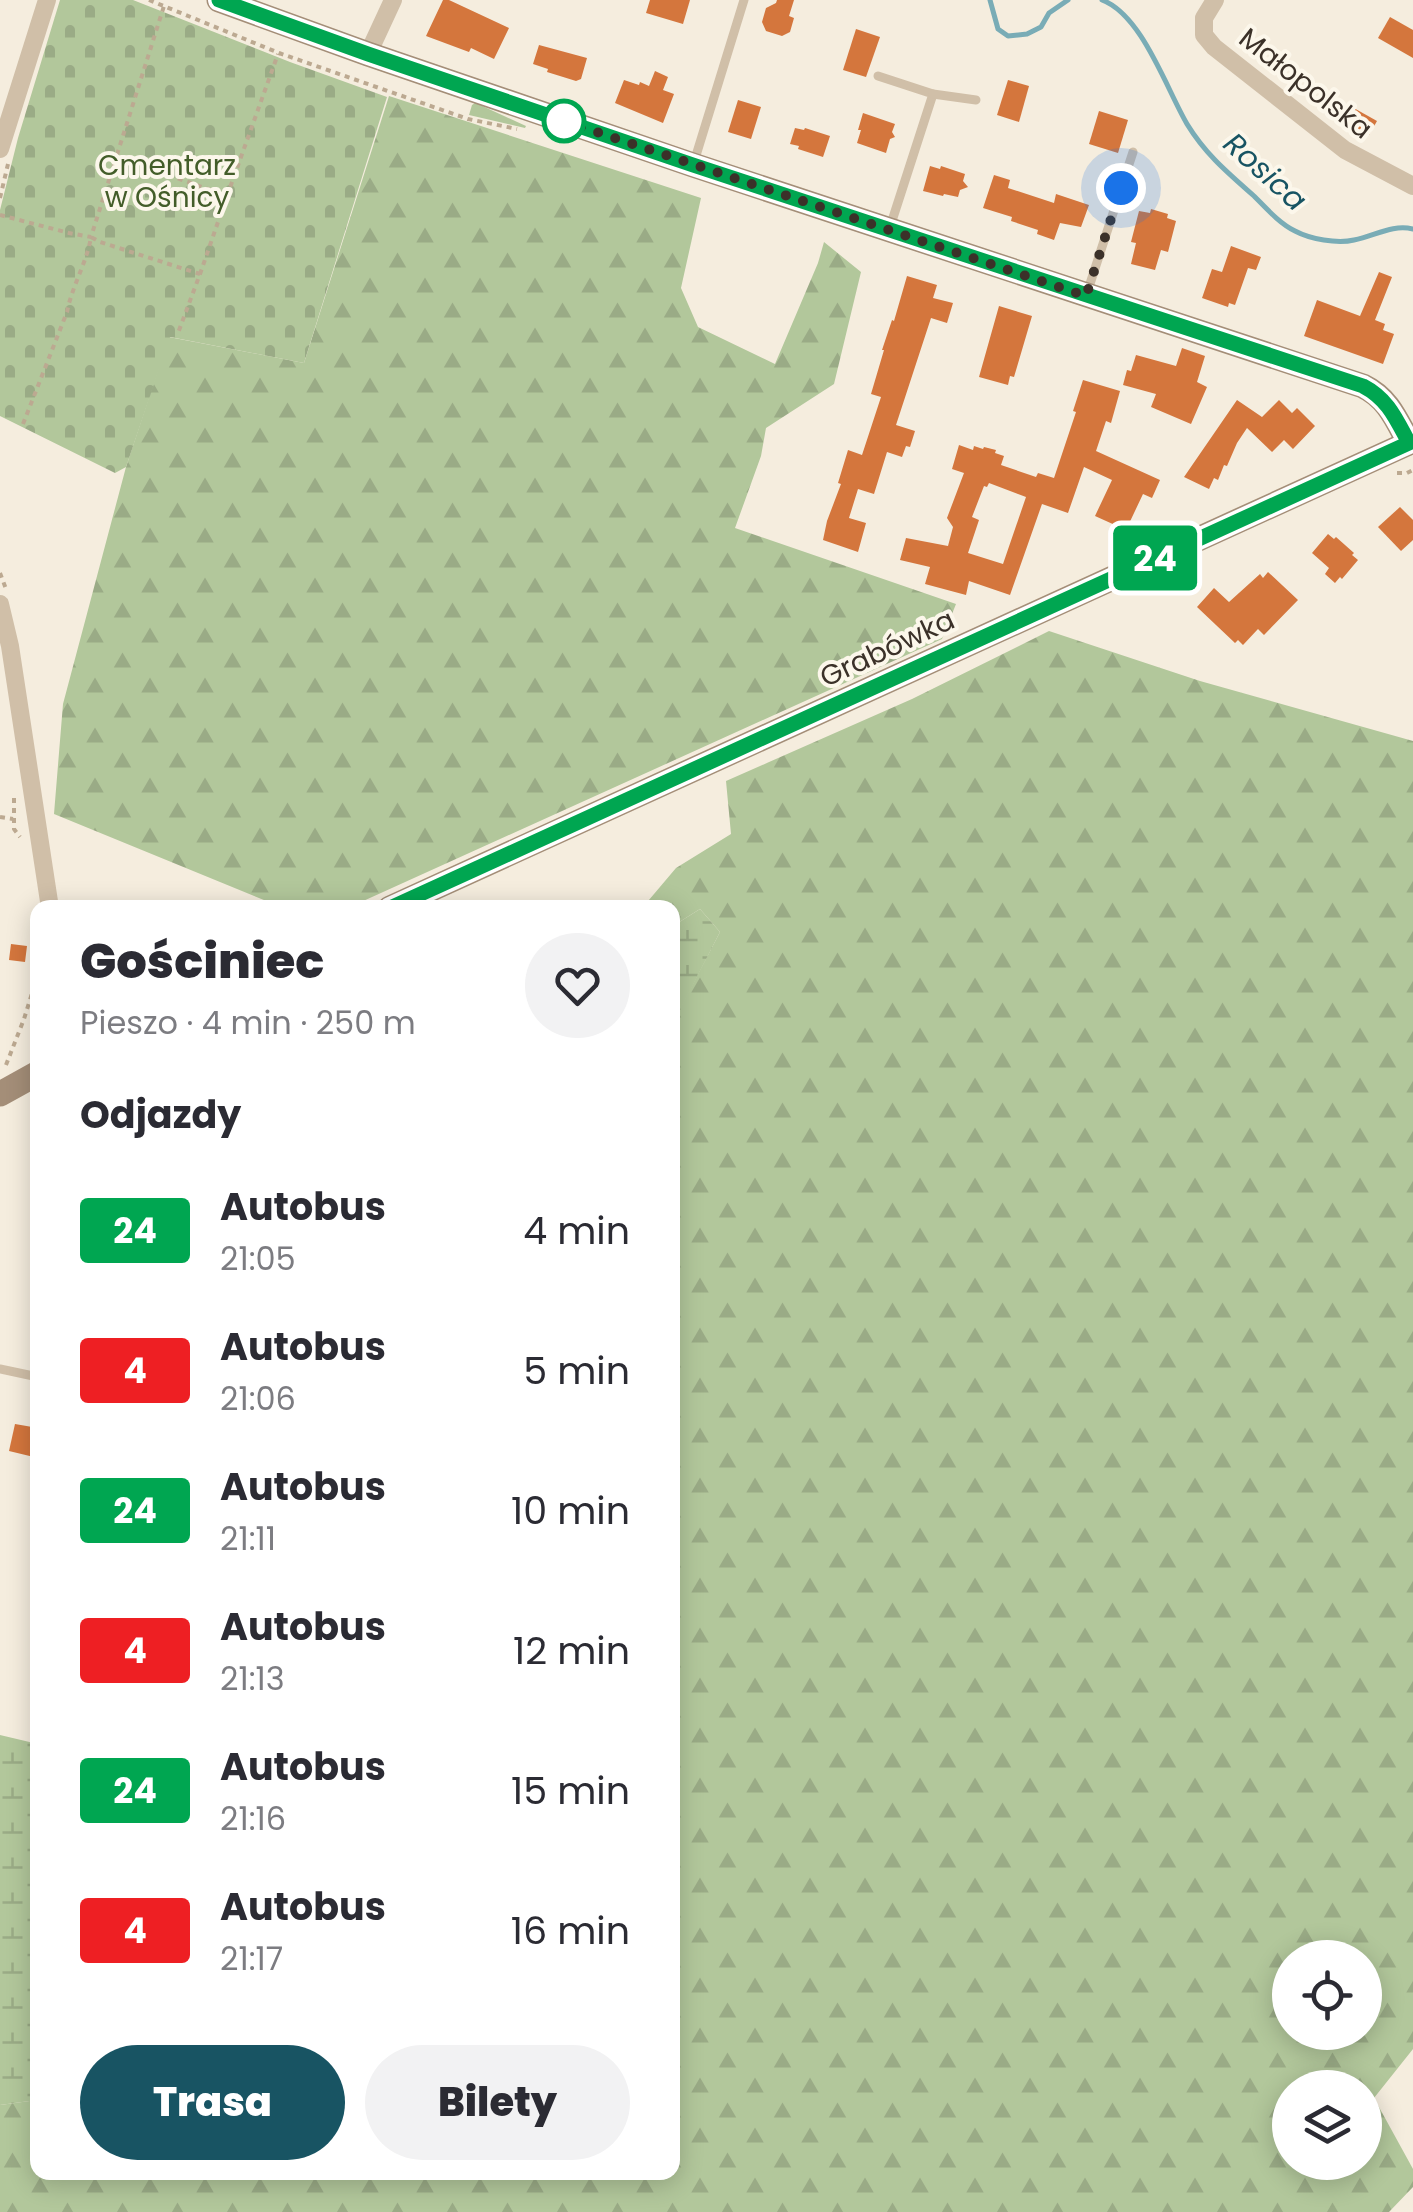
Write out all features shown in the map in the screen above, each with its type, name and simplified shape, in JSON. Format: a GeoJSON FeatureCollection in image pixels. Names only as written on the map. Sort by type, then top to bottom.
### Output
{"type":"FeatureCollection","features":[{"type":"Feature","properties":{"kind":"street"},"geometry":{"type":"LineString","coordinates":[[0,149],[48,0]]}},
{"type":"Feature","properties":{"kind":"street"},"geometry":{"type":"LineString","coordinates":[[219,0],[693,165],[1363,386],[1381,397],[1411,442]]}},
{"type":"Feature","properties":{"kind":"street"},"geometry":{"type":"LineString","coordinates":[[368,54],[394,0]]}},
{"type":"Feature","properties":{"kind":"street","name":"Małopolska"},"geometry":{"type":"LineString","coordinates":[[1215,0],[1204,18],[1204,35],[1214,46],[1345,150],[1413,186]]}},
{"type":"Feature","properties":{"kind":"street","name":"Grabówka"},"geometry":{"type":"LineString","coordinates":[[408,900],[1411,442]]}},
{"type":"Feature","properties":{"kind":"street"},"geometry":{"type":"LineString","coordinates":[[0,604],[10,646],[49,900]]}},
{"type":"Feature","properties":{"kind":"street"},"geometry":{"type":"LineString","coordinates":[[2,1082],[30,1075]]}},
{"type":"Feature","properties":{"kind":"lane"},"geometry":{"type":"LineString","coordinates":[[693,165],[744,0]]}},
{"type":"Feature","properties":{"kind":"lane"},"geometry":{"type":"LineString","coordinates":[[878,76],[932,94],[976,100]]}},
{"type":"Feature","properties":{"kind":"lane"},"geometry":{"type":"LineString","coordinates":[[889,230],[932,94]]}},
{"type":"Feature","properties":{"kind":"lane"},"geometry":{"type":"LineString","coordinates":[[1086,296],[1132,152]]}},
{"type":"Feature","properties":{"kind":"lane"},"geometry":{"type":"LineString","coordinates":[[0,1369],[30,1375]]}},
{"type":"Feature","properties":{"kind":"path"},"geometry":{"type":"LineString","coordinates":[[22,424],[67,312],[164,6]]}},
{"type":"Feature","properties":{"kind":"path"},"geometry":{"type":"LineString","coordinates":[[178,333],[279,52]]}},
{"type":"Feature","properties":{"kind":"path"},"geometry":{"type":"LineString","coordinates":[[112,165],[139,173],[149,168],[227,196]]}},
{"type":"Feature","properties":{"kind":"path"},"geometry":{"type":"LineString","coordinates":[[0,215],[90,236],[200,274]]}},
{"type":"Feature","properties":{"kind":"path"},"geometry":{"type":"LineString","coordinates":[[2,1082],[30,1000]]}},
{"type":"Feature","properties":{"kind":"green space","name":"Cmentarz w Ośnicy"},"geometry":{"type":"Polygon","coordinates":[[[60,0],[133,0],[387,97],[304,363],[170,337],[126,467],[115,473],[0,416],[0,210],[60,0]]]}},
{"type":"Feature","properties":{"kind":"green space"},"geometry":{"type":"Polygon","coordinates":[[[389,96],[701,198],[681,288],[698,327],[775,364],[824,242],[861,272],[834,384],[766,428],[761,456],[735,528],[956,604],[942,639],[365,900],[264,900],[54,814],[63,704],[126,467],[169,337],[304,363],[389,96]]]}},
{"type":"Feature","properties":{"kind":"green space"},"geometry":{"type":"Polygon","coordinates":[[[475,103],[526,126],[469,115],[475,103]]]}},
{"type":"Feature","properties":{"kind":"green space"},"geometry":{"type":"Polygon","coordinates":[[[1049,631],[1200,681],[1413,741],[1413,2049],[1382,2088],[1382,2070],[1272,2070],[1272,2180],[1382,2180],[1382,2113],[1413,2169],[1413,2187],[1389,2212],[0,2212],[0,2105],[30,2101],[30,2180],[680,2180],[680,1009],[720,932],[700,909],[680,922],[680,900],[649,900],[676,868],[731,834],[726,781],[912,699],[1049,631]]]}},
{"type":"Feature","properties":{"kind":"green space"},"geometry":{"type":"Polygon","coordinates":[[[700,909],[720,932],[680,1010],[680,922],[700,909]]]}},
{"type":"Feature","properties":{"kind":"green space"},"geometry":{"type":"Polygon","coordinates":[[[0,1735],[30,1742],[30,2101],[0,2105],[0,1735]]]}},
{"type":"Feature","properties":{"kind":"building"},"geometry":{"type":"Polygon","coordinates":[[[443,0],[509,28],[494,59],[471,48],[469,52],[426,36],[443,0]]]}},
{"type":"Feature","properties":{"kind":"building"},"geometry":{"type":"Polygon","coordinates":[[[650,0],[690,0],[683,24],[646,13],[650,0]]]}},
{"type":"Feature","properties":{"kind":"building"},"geometry":{"type":"Polygon","coordinates":[[[777,0],[794,0],[790,32],[782,36],[766,31],[762,22],[766,8],[777,0]]]}},
{"type":"Feature","properties":{"kind":"building"},"geometry":{"type":"Polygon","coordinates":[[[1390,17],[1413,30],[1413,58],[1378,38],[1390,17]]]}},
{"type":"Feature","properties":{"kind":"building"},"geometry":{"type":"Polygon","coordinates":[[[856,29],[880,37],[866,77],[843,70],[856,29]]]}},
{"type":"Feature","properties":{"kind":"building"},"geometry":{"type":"Polygon","coordinates":[[[539,45],[587,58],[581,79],[547,72],[548,69],[533,64],[539,45]]]}},
{"type":"Feature","properties":{"kind":"building"},"geometry":{"type":"Polygon","coordinates":[[[655,71],[668,77],[663,90],[674,94],[663,123],[615,103],[624,80],[649,86],[655,71]]]}},
{"type":"Feature","properties":{"kind":"building"},"geometry":{"type":"Polygon","coordinates":[[[1008,80],[1029,86],[1019,122],[997,115],[1008,80]]]}},
{"type":"Feature","properties":{"kind":"building"},"geometry":{"type":"Polygon","coordinates":[[[738,100],[761,107],[751,139],[728,132],[738,100]]]}},
{"type":"Feature","properties":{"kind":"building"},"geometry":{"type":"Polygon","coordinates":[[[1352,107],[1377,121],[1369,135],[1345,121],[1352,107]]]}},
{"type":"Feature","properties":{"kind":"building"},"geometry":{"type":"Polygon","coordinates":[[[1099,111],[1128,120],[1118,153],[1089,144],[1099,111]]]}},
{"type":"Feature","properties":{"kind":"building"},"geometry":{"type":"Polygon","coordinates":[[[863,113],[895,124],[895,137],[890,139],[886,153],[857,143],[863,113]]]}},
{"type":"Feature","properties":{"kind":"building"},"geometry":{"type":"Polygon","coordinates":[[[795,128],[830,136],[823,157],[790,144],[795,128]]]}},
{"type":"Feature","properties":{"kind":"building"},"geometry":{"type":"Polygon","coordinates":[[[930,166],[965,174],[963,181],[968,187],[960,190],[958,197],[923,191],[930,166]]]}},
{"type":"Feature","properties":{"kind":"building"},"geometry":{"type":"Polygon","coordinates":[[[994,175],[1010,180],[1008,188],[1054,203],[1056,194],[1089,205],[1081,227],[1060,223],[1054,240],[1011,221],[1012,217],[983,208],[994,175]]]}},
{"type":"Feature","properties":{"kind":"building"},"geometry":{"type":"Polygon","coordinates":[[[1151,209],[1176,221],[1168,252],[1161,250],[1155,270],[1131,264],[1136,243],[1131,242],[1139,211],[1150,213],[1151,209]]]}},
{"type":"Feature","properties":{"kind":"building"},"geometry":{"type":"Polygon","coordinates":[[[1231,246],[1261,257],[1256,270],[1248,268],[1235,305],[1229,303],[1228,307],[1202,298],[1212,269],[1222,272],[1231,246]]]}},
{"type":"Feature","properties":{"kind":"building"},"geometry":{"type":"Polygon","coordinates":[[[1379,272],[1392,277],[1375,320],[1385,324],[1383,330],[1394,334],[1383,364],[1304,336],[1317,300],[1360,316],[1379,272]]]}},
{"type":"Feature","properties":{"kind":"building"},"geometry":{"type":"Polygon","coordinates":[[[907,276],[937,285],[933,298],[953,303],[947,323],[931,318],[896,425],[915,431],[910,447],[906,446],[902,457],[887,452],[874,494],[858,489],[849,518],[866,523],[858,552],[823,540],[848,450],[862,455],[881,397],[871,394],[907,276]]]}},
{"type":"Feature","properties":{"kind":"building"},"geometry":{"type":"Polygon","coordinates":[[[999,306],[1032,316],[1014,377],[1010,376],[1008,385],[979,377],[999,306]]]}},
{"type":"Feature","properties":{"kind":"building"},"geometry":{"type":"Polygon","coordinates":[[[1182,348],[1205,356],[1197,382],[1207,387],[1191,424],[1151,407],[1156,394],[1123,385],[1136,355],[1176,366],[1182,348]]]}},
{"type":"Feature","properties":{"kind":"building"},"geometry":{"type":"Polygon","coordinates":[[[1083,380],[1120,391],[1111,423],[1106,421],[1096,451],[1160,480],[1152,498],[1143,494],[1126,530],[1095,516],[1112,480],[1084,467],[1068,513],[1042,504],[1010,595],[969,581],[966,595],[925,584],[930,567],[900,560],[906,538],[948,546],[953,527],[947,518],[964,473],[952,469],[959,445],[973,450],[974,446],[996,450],[1004,456],[1001,465],[1036,477],[1038,473],[1054,478],[1076,412],[1073,411],[1083,380]],[[989,483],[984,486],[972,517],[979,520],[968,553],[1003,564],[1026,497],[989,483]]]}},
{"type":"Feature","properties":{"kind":"building"},"geometry":{"type":"Polygon","coordinates":[[[1237,400],[1262,417],[1279,400],[1292,413],[1297,408],[1315,426],[1293,449],[1284,440],[1272,452],[1247,428],[1227,466],[1209,489],[1184,477],[1237,400]]]}},
{"type":"Feature","properties":{"kind":"building"},"geometry":{"type":"Polygon","coordinates":[[[1400,507],[1413,520],[1413,540],[1401,551],[1378,527],[1400,507]]]}},
{"type":"Feature","properties":{"kind":"building"},"geometry":{"type":"Polygon","coordinates":[[[1328,534],[1358,560],[1335,583],[1325,574],[1329,568],[1312,553],[1328,534]]]}},
{"type":"Feature","properties":{"kind":"building"},"geometry":{"type":"Polygon","coordinates":[[[1268,572],[1298,600],[1264,635],[1258,629],[1243,645],[1238,640],[1235,643],[1197,607],[1214,588],[1229,602],[1260,574],[1263,578],[1268,572]]]}},
{"type":"Feature","properties":{"kind":"building"},"geometry":{"type":"Polygon","coordinates":[[[11,944],[27,946],[25,962],[9,960],[11,944]]]}},
{"type":"Feature","properties":{"kind":"building"},"geometry":{"type":"Polygon","coordinates":[[[15,1424],[30,1427],[30,1456],[9,1451],[15,1424]]]}},
{"type":"Feature","properties":{"kind":"waterway","name":"Rosica"},"geometry":{"type":"LineString","coordinates":[[990,0],[998,29],[1008,36],[1027,34],[1041,27],[1049,13],[1068,0]]}},
{"type":"Feature","properties":{"kind":"waterway","name":"Rosica"},"geometry":{"type":"LineString","coordinates":[[1102,0],[1116,8],[1141,36],[1202,145],[1284,224],[1308,236],[1340,241],[1391,229],[1413,229]]}},
{"type":"Feature","properties":{"kind":"bus line","name":"24"},"geometry":{"type":"LineString","coordinates":[[219,0],[693,165],[1363,386],[1387,404],[1409,443],[408,900]]}},
{"type":"Feature","properties":{"kind":"route"},"geometry":{"type":"LineString","coordinates":[[564,121],[1086,296],[1121,188]]}}]}
